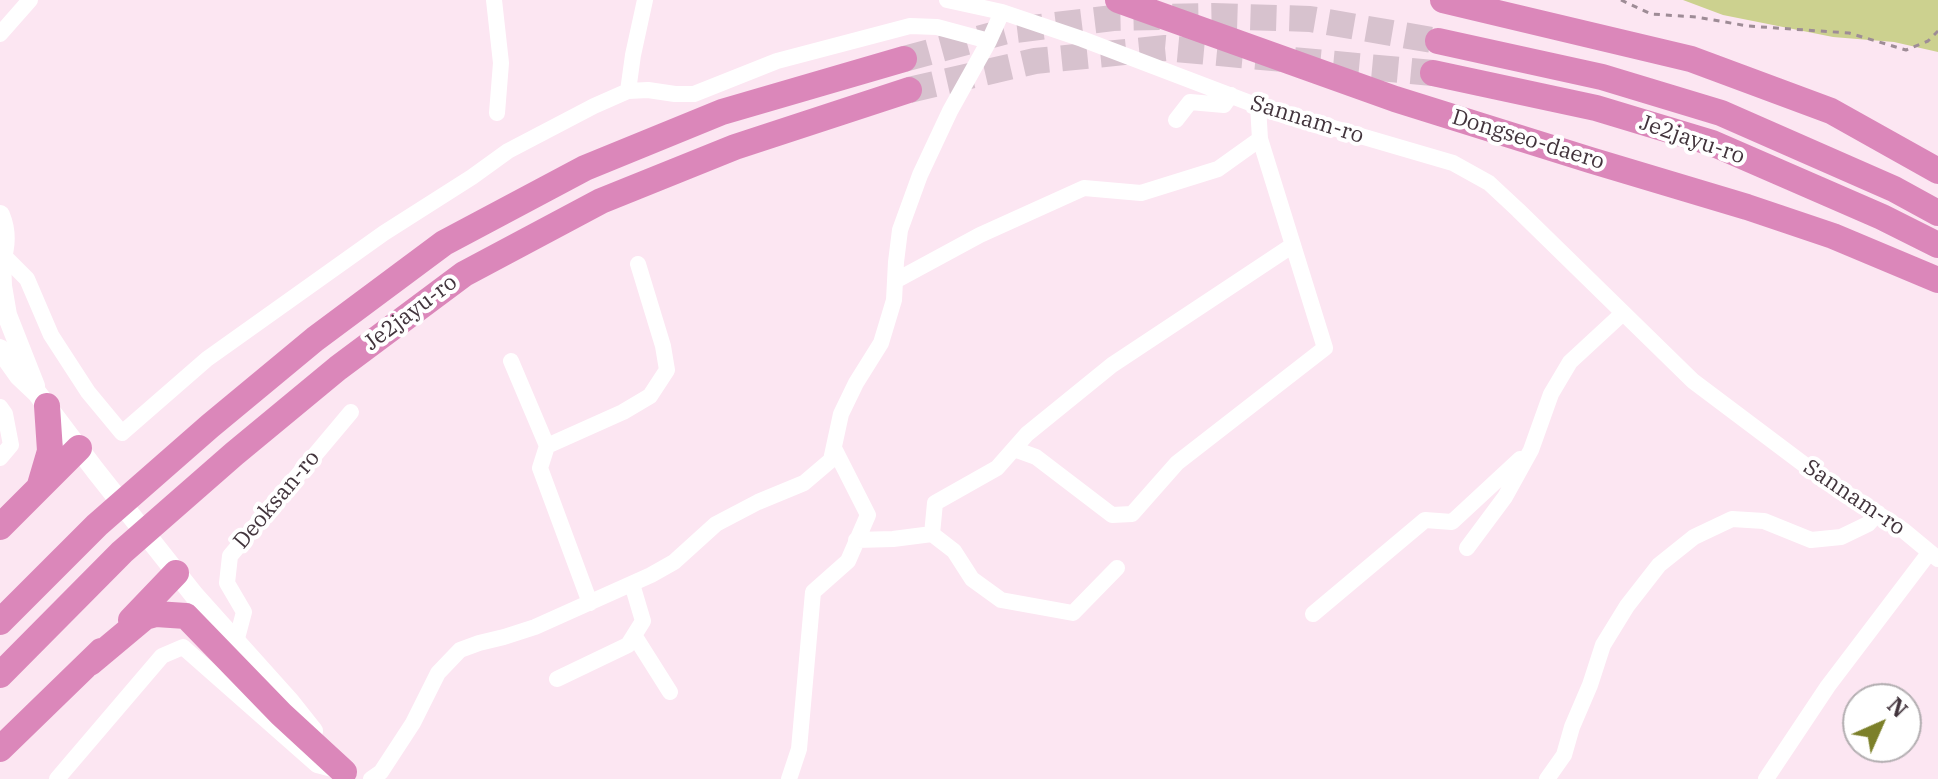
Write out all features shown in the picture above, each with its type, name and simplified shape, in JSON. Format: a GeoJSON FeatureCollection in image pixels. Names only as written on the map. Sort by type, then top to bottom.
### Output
{"type":"FeatureCollection","features":[{"type":"Feature","properties":{"kind":"highway","name":"Dongseo-daero"},"geometry":{"type":"LineString","coordinates":[[1118,0],[1395,99],[1833,236],[1938,280]]}},
{"type":"Feature","properties":{"kind":"highway"},"geometry":{"type":"LineString","coordinates":[[1443,0],[1691,59],[1831,111],[1938,171]]}},
{"type":"Feature","properties":{"kind":"highway","name":"Je2jayu-ro"},"geometry":{"type":"LineString","coordinates":[[1438,41],[1602,77],[1721,113],[1894,189],[1938,213]]}},
{"type":"Feature","properties":{"kind":"highway","name":"Je2jayu-ro"},"geometry":{"type":"LineString","coordinates":[[0,622],[97,525],[210,426],[315,339],[444,243],[585,168],[722,112],[904,59]]}},
{"type":"Feature","properties":{"kind":"highway","name":"Je2jayu-ro"},"geometry":{"type":"LineString","coordinates":[[1433,73],[1596,108],[1712,143],[1882,217],[1938,245]]}},
{"type":"Feature","properties":{"kind":"highway","name":"Je2jayu-ro"},"geometry":{"type":"LineString","coordinates":[[0,675],[122,552],[234,454],[338,368],[464,274],[601,201],[735,147],[909,90]]}},
{"type":"Feature","properties":{"kind":"highway"},"geometry":{"type":"LineString","coordinates":[[40,485],[50,451],[42,400]]}},
{"type":"Feature","properties":{"kind":"highway"},"geometry":{"type":"LineString","coordinates":[[0,527],[79,448]]}},
{"type":"Feature","properties":{"kind":"highway"},"geometry":{"type":"LineString","coordinates":[[90,663],[169,564]]}},
{"type":"Feature","properties":{"kind":"highway"},"geometry":{"type":"LineString","coordinates":[[0,749],[90,663],[145,617],[156,614],[186,616],[281,714],[347,775]]}},
{"type":"Feature","properties":{"kind":"street"},"geometry":{"type":"LineString","coordinates":[[0,34],[30,0]]}},
{"type":"Feature","properties":{"kind":"street"},"geometry":{"type":"LineString","coordinates":[[494,0],[501,63],[497,113]]}},
{"type":"Feature","properties":{"kind":"street"},"geometry":{"type":"LineString","coordinates":[[628,91],[645,0]]}},
{"type":"Feature","properties":{"kind":"street","name":"Sannam-ro"},"geometry":{"type":"LineString","coordinates":[[947,0],[1002,12],[1082,39],[1258,106],[1453,163],[1489,183],[1693,381],[1818,475],[1903,530],[1934,556]]}},
{"type":"Feature","properties":{"kind":"street"},"geometry":{"type":"LineString","coordinates":[[371,779],[381,772],[413,723],[438,673],[460,650],[535,627],[632,584],[674,562],[716,524],[804,483],[831,460],[841,414],[881,343],[894,300],[900,230],[920,175],[1002,12]]}},
{"type":"Feature","properties":{"kind":"street"},"geometry":{"type":"LineString","coordinates":[[1,260],[27,279],[51,335],[88,392],[122,433],[207,359],[384,233],[508,151],[594,106],[628,91],[694,94],[777,61],[910,26],[937,27],[989,41]]}},
{"type":"Feature","properties":{"kind":"street"},"geometry":{"type":"LineString","coordinates":[[1176,120],[1190,102],[1224,105],[1231,95]]}},
{"type":"Feature","properties":{"kind":"street"},"geometry":{"type":"LineString","coordinates":[[1014,449],[1036,457],[1112,515],[1132,514],[1177,463],[1325,348],[1260,139],[1258,106]]}},
{"type":"Feature","properties":{"kind":"street"},"geometry":{"type":"LineString","coordinates":[[895,281],[980,235],[1084,188],[1141,193],[1218,169],[1260,139]]}},
{"type":"Feature","properties":{"kind":"street"},"geometry":{"type":"LineString","coordinates":[[0,215],[5,233],[1,260],[7,315],[42,400]]}},
{"type":"Feature","properties":{"kind":"street"},"geometry":{"type":"LineString","coordinates":[[932,534],[935,503],[997,468],[1027,434],[1112,365],[1293,245]]}},
{"type":"Feature","properties":{"kind":"street"},"geometry":{"type":"LineString","coordinates":[[547,446],[623,412],[650,396],[667,370],[663,346],[638,264]]}},
{"type":"Feature","properties":{"kind":"street"},"geometry":{"type":"LineString","coordinates":[[1467,548],[1505,497],[1531,450],[1551,394],[1570,362],[1623,313]]}},
{"type":"Feature","properties":{"kind":"street"},"geometry":{"type":"LineString","coordinates":[[0,349],[169,564],[290,702],[347,775]]}},
{"type":"Feature","properties":{"kind":"street"},"geometry":{"type":"LineString","coordinates":[[511,361],[547,446],[540,468],[590,603]]}},
{"type":"Feature","properties":{"kind":"street"},"geometry":{"type":"LineString","coordinates":[[0,407],[5,414],[11,445],[0,458]]}},
{"type":"Feature","properties":{"kind":"street","name":"Deoksan-ro"},"geometry":{"type":"LineString","coordinates":[[236,642],[244,612],[227,583],[230,556],[351,412]]}},
{"type":"Feature","properties":{"kind":"street"},"geometry":{"type":"LineString","coordinates":[[789,779],[799,749],[813,592],[848,561],[868,515],[834,448]]}},
{"type":"Feature","properties":{"kind":"street"},"geometry":{"type":"LineString","coordinates":[[1313,614],[1425,520],[1452,522],[1531,450]]}},
{"type":"Feature","properties":{"kind":"street"},"geometry":{"type":"LineString","coordinates":[[1547,779],[1564,755],[1603,645],[1627,606],[1659,565],[1694,537],[1732,519],[1764,521],[1811,540],[1841,537],[1868,524],[1878,513]]}},
{"type":"Feature","properties":{"kind":"street"},"geometry":{"type":"LineString","coordinates":[[856,540],[932,534],[954,551],[972,579],[1001,600],[1073,613],[1117,568]]}},
{"type":"Feature","properties":{"kind":"street"},"geometry":{"type":"LineString","coordinates":[[1773,776],[1828,686],[1934,556]]}},
{"type":"Feature","properties":{"kind":"street"},"geometry":{"type":"LineString","coordinates":[[557,679],[628,645],[643,621],[632,584]]}},
{"type":"Feature","properties":{"kind":"street"},"geometry":{"type":"LineString","coordinates":[[634,635],[670,692]]}},
{"type":"Feature","properties":{"kind":"street"},"geometry":{"type":"LineString","coordinates":[[57,779],[162,656],[183,647],[317,765],[347,775]]}},
{"type":"Feature","properties":{"kind":"path"},"geometry":{"type":"LineString","coordinates":[[1621,0],[1651,14],[1696,17],[1748,26],[1849,33],[1906,50],[1928,41],[1938,31]]}},
{"type":"Feature","properties":{"kind":"green space"},"geometry":{"type":"Polygon","coordinates":[[[1683,0],[1938,0],[1938,52],[1894,42],[1833,37],[1723,15],[1683,0]]]}},
{"type":"Feature","properties":{"kind":"tunnel"},"geometry":{"type":"LineString","coordinates":[[904,59],[1007,31],[1113,18],[1213,16],[1310,19],[1438,41]]}},
{"type":"Feature","properties":{"kind":"tunnel"},"geometry":{"type":"LineString","coordinates":[[909,90],[1035,61],[1165,48],[1433,73]]}}]}
